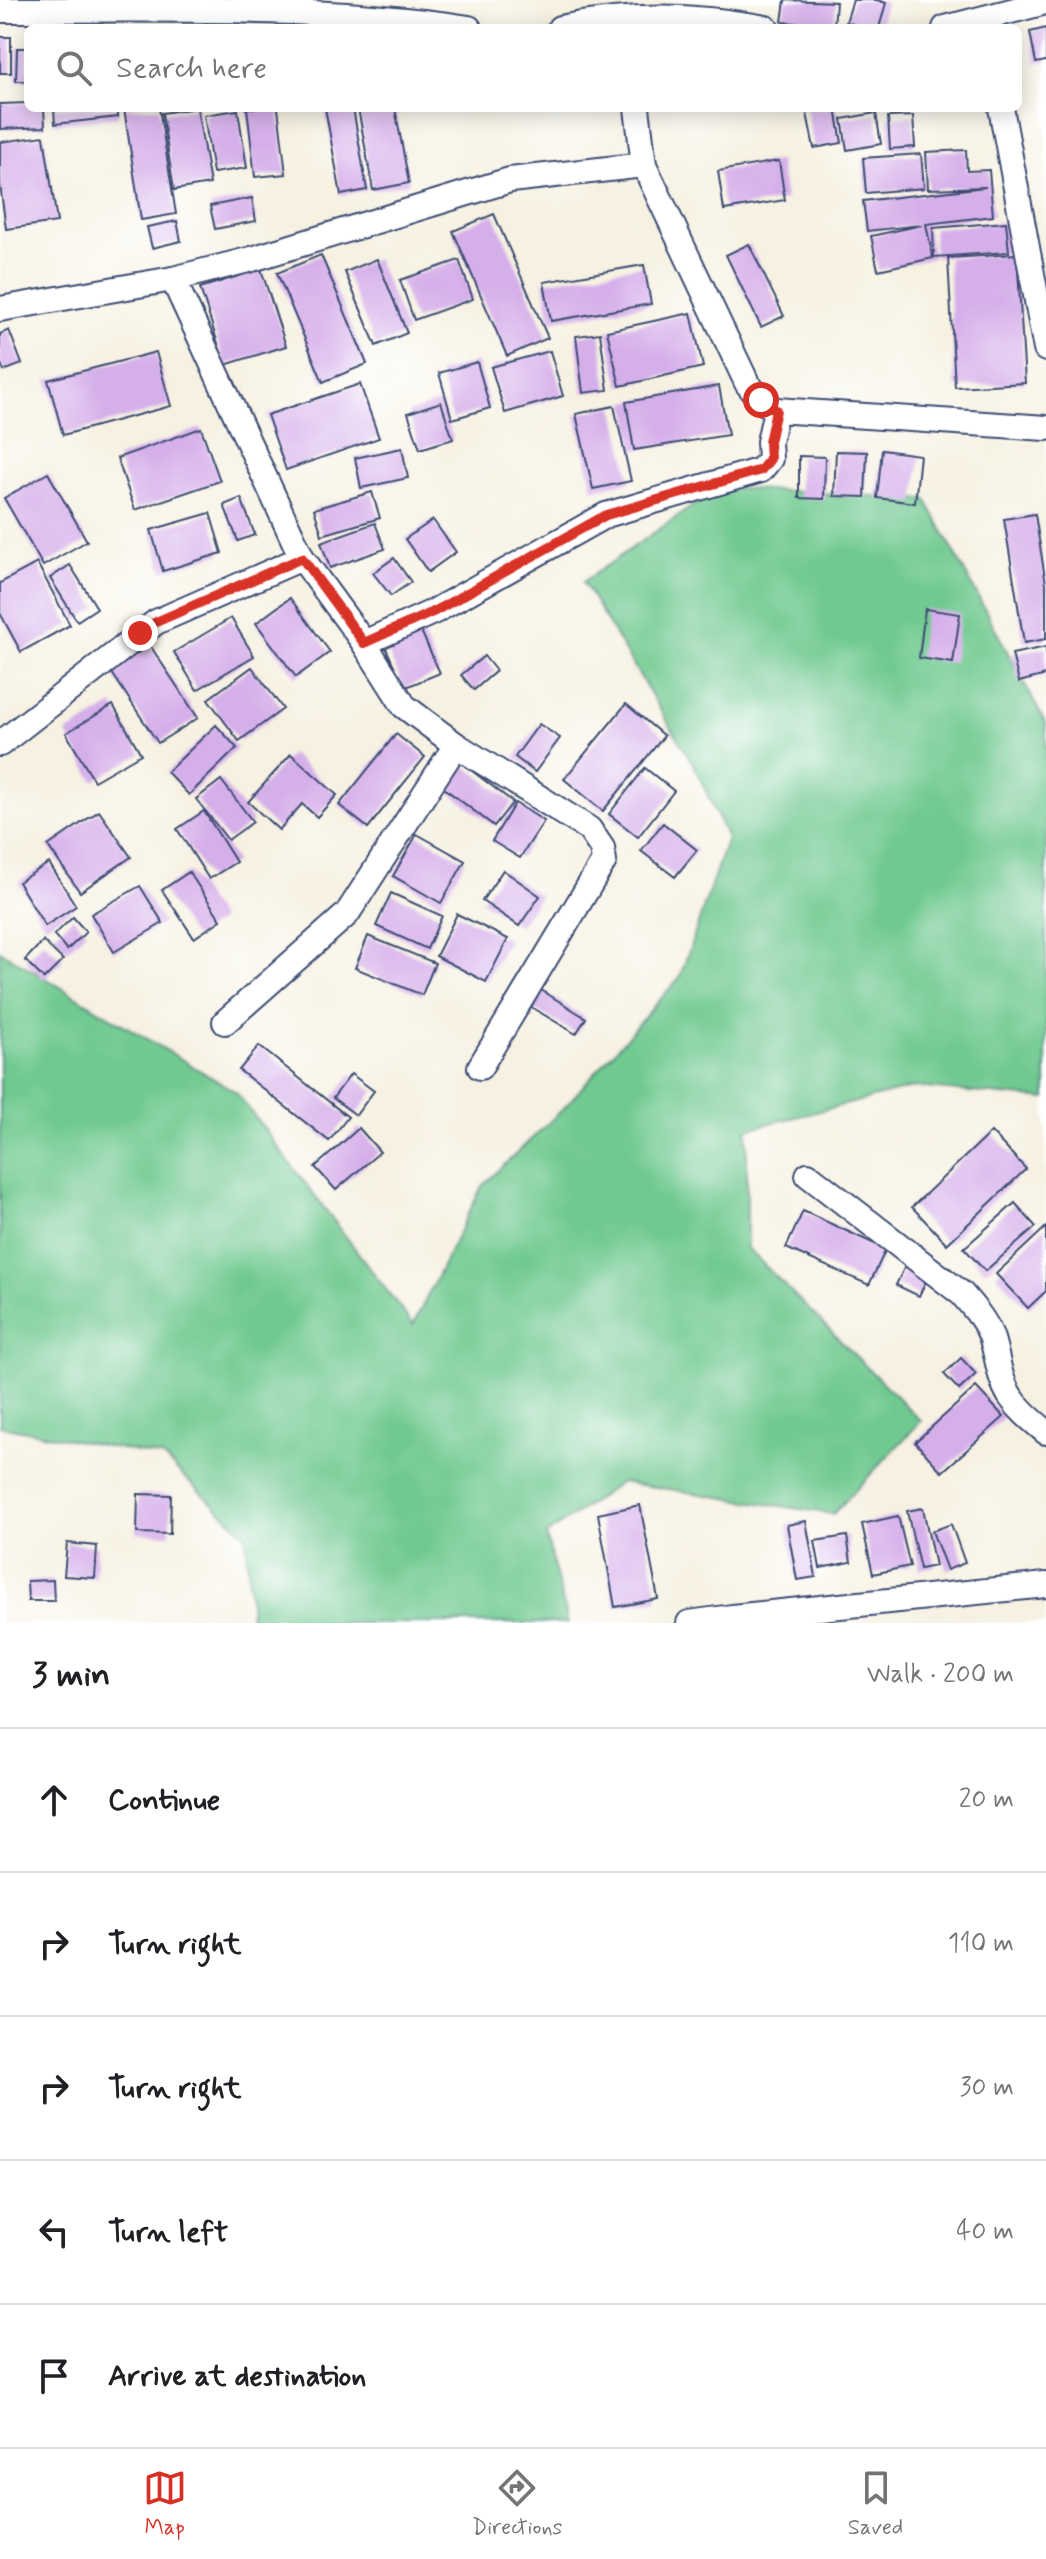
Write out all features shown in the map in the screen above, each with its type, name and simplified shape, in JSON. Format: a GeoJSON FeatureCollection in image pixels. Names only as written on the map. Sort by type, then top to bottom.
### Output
{"type":"FeatureCollection","features":[{"type":"Feature","properties":{"kind":"street"},"geometry":{"type":"LineString","coordinates":[[985,23],[1046,2]]}},
{"type":"Feature","properties":{"kind":"street"},"geometry":{"type":"LineString","coordinates":[[0,10],[241,10],[411,19],[443,24]]}},
{"type":"Feature","properties":{"kind":"street"},"geometry":{"type":"LineString","coordinates":[[625,23],[674,16],[742,24]]}},
{"type":"Feature","properties":{"kind":"street"},"geometry":{"type":"LineString","coordinates":[[637,112],[644,165],[747,383],[761,400],[776,410],[1046,428]]}},
{"type":"Feature","properties":{"kind":"street"},"geometry":{"type":"LineString","coordinates":[[1002,112],[1046,349]]}},
{"type":"Feature","properties":{"kind":"street"},"geometry":{"type":"LineString","coordinates":[[0,309],[173,279],[252,259],[510,180],[644,165]]}},
{"type":"Feature","properties":{"kind":"street"},"geometry":{"type":"LineString","coordinates":[[173,279],[302,558],[364,643],[404,706],[456,745],[589,829],[602,848],[604,861],[480,1067]]}},
{"type":"Feature","properties":{"kind":"street"},"geometry":{"type":"LineString","coordinates":[[364,643],[435,611],[606,515],[761,470],[770,459],[769,442],[776,410]]}},
{"type":"Feature","properties":{"kind":"street"},"geometry":{"type":"LineString","coordinates":[[0,744],[156,622],[302,558]]}},
{"type":"Feature","properties":{"kind":"street"},"geometry":{"type":"LineString","coordinates":[[225,1022],[347,914],[456,745]]}},
{"type":"Feature","properties":{"kind":"street"},"geometry":{"type":"LineString","coordinates":[[808,1175],[962,1294],[979,1314],[991,1336],[997,1367],[1009,1395],[1046,1432]]}},
{"type":"Feature","properties":{"kind":"street"},"geometry":{"type":"LineString","coordinates":[[689,1623],[1046,1585]]}},
{"type":"Feature","properties":{"kind":"green space"},"geometry":{"type":"Polygon","coordinates":[[[720,487],[926,499],[1046,724],[1046,1099],[916,1087],[747,1129],[747,1248],[921,1421],[833,1514],[621,1482],[546,1535],[568,1623],[251,1623],[246,1535],[163,1457],[0,1426],[0,951],[236,1092],[413,1325],[482,1186],[563,1109],[680,977],[727,838],[695,767],[583,582],[720,487]]]}},
{"type":"Feature","properties":{"kind":"building"},"geometry":{"type":"Polygon","coordinates":[[[785,0],[836,2],[834,24],[782,22],[785,0]]]}},
{"type":"Feature","properties":{"kind":"building"},"geometry":{"type":"Polygon","coordinates":[[[853,0],[886,3],[880,24],[846,22],[853,0]]]}},
{"type":"Feature","properties":{"kind":"building"},"geometry":{"type":"Polygon","coordinates":[[[1046,28],[1046,61],[1036,63],[1030,32],[1046,28]]]}},
{"type":"Feature","properties":{"kind":"building"},"geometry":{"type":"Polygon","coordinates":[[[0,37],[11,37],[11,73],[0,73],[0,37]]]}},
{"type":"Feature","properties":{"kind":"building"},"geometry":{"type":"Polygon","coordinates":[[[17,48],[24,48],[24,81],[16,81],[17,48]]]}},
{"type":"Feature","properties":{"kind":"building"},"geometry":{"type":"Polygon","coordinates":[[[24,103],[24,112],[44,112],[45,127],[0,129],[0,104],[24,103]]]}},
{"type":"Feature","properties":{"kind":"building"},"geometry":{"type":"Polygon","coordinates":[[[54,112],[118,112],[118,117],[55,124],[54,112]]]}},
{"type":"Feature","properties":{"kind":"building"},"geometry":{"type":"Polygon","coordinates":[[[125,112],[160,112],[176,214],[141,220],[125,112]]]}},
{"type":"Feature","properties":{"kind":"building"},"geometry":{"type":"Polygon","coordinates":[[[198,112],[210,184],[174,190],[162,113],[198,112]]]}},
{"type":"Feature","properties":{"kind":"building"},"geometry":{"type":"Polygon","coordinates":[[[238,112],[247,168],[213,173],[204,115],[238,112]]]}},
{"type":"Feature","properties":{"kind":"building"},"geometry":{"type":"Polygon","coordinates":[[[247,112],[278,112],[286,174],[255,177],[247,112]]]}},
{"type":"Feature","properties":{"kind":"building"},"geometry":{"type":"Polygon","coordinates":[[[326,112],[354,112],[367,190],[341,195],[326,112]]]}},
{"type":"Feature","properties":{"kind":"building"},"geometry":{"type":"Polygon","coordinates":[[[359,112],[396,112],[409,183],[373,190],[359,112]]]}},
{"type":"Feature","properties":{"kind":"building"},"geometry":{"type":"Polygon","coordinates":[[[807,112],[837,112],[842,143],[814,148],[807,112]]]}},
{"type":"Feature","properties":{"kind":"building"},"geometry":{"type":"Polygon","coordinates":[[[876,113],[881,144],[847,150],[842,119],[876,113]]]}},
{"type":"Feature","properties":{"kind":"building"},"geometry":{"type":"Polygon","coordinates":[[[913,116],[915,147],[890,149],[888,117],[913,116]]]}},
{"type":"Feature","properties":{"kind":"building"},"geometry":{"type":"Polygon","coordinates":[[[44,136],[57,222],[6,229],[0,184],[0,142],[44,136]]]}},
{"type":"Feature","properties":{"kind":"building"},"geometry":{"type":"Polygon","coordinates":[[[966,150],[967,171],[989,170],[993,216],[926,224],[933,258],[878,270],[871,236],[922,225],[867,231],[863,201],[986,187],[928,189],[926,152],[966,150]]]}},
{"type":"Feature","properties":{"kind":"building"},"geometry":{"type":"Polygon","coordinates":[[[921,154],[924,188],[866,193],[863,158],[921,154]]]}},
{"type":"Feature","properties":{"kind":"building"},"geometry":{"type":"Polygon","coordinates":[[[779,161],[785,200],[724,210],[718,171],[779,161]]]}},
{"type":"Feature","properties":{"kind":"building"},"geometry":{"type":"Polygon","coordinates":[[[252,198],[256,221],[215,229],[210,206],[252,198]]]}},
{"type":"Feature","properties":{"kind":"building"},"geometry":{"type":"Polygon","coordinates":[[[494,214],[548,338],[507,356],[453,231],[494,214]]]}},
{"type":"Feature","properties":{"kind":"building"},"geometry":{"type":"Polygon","coordinates":[[[177,221],[181,241],[152,248],[147,227],[177,221]]]}},
{"type":"Feature","properties":{"kind":"building"},"geometry":{"type":"Polygon","coordinates":[[[1006,222],[1009,252],[934,257],[933,228],[1006,222]]]}},
{"type":"Feature","properties":{"kind":"building"},"geometry":{"type":"Polygon","coordinates":[[[749,244],[784,316],[761,327],[726,255],[749,244]]]}},
{"type":"Feature","properties":{"kind":"building"},"geometry":{"type":"Polygon","coordinates":[[[1017,254],[1025,383],[955,387],[948,258],[1017,254]]]}},
{"type":"Feature","properties":{"kind":"building"},"geometry":{"type":"Polygon","coordinates":[[[321,255],[367,364],[323,382],[277,273],[321,255]]]}},
{"type":"Feature","properties":{"kind":"building"},"geometry":{"type":"Polygon","coordinates":[[[377,259],[407,333],[376,346],[345,272],[377,259]]]}},
{"type":"Feature","properties":{"kind":"building"},"geometry":{"type":"Polygon","coordinates":[[[459,260],[473,299],[414,320],[400,280],[459,260]]]}},
{"type":"Feature","properties":{"kind":"building"},"geometry":{"type":"Polygon","coordinates":[[[644,265],[651,304],[551,321],[544,282],[644,265]]]}},
{"type":"Feature","properties":{"kind":"building"},"geometry":{"type":"Polygon","coordinates":[[[261,269],[286,346],[225,365],[200,288],[261,269]]]}},
{"type":"Feature","properties":{"kind":"building"},"geometry":{"type":"Polygon","coordinates":[[[691,313],[703,367],[620,386],[607,331],[691,313]]]}},
{"type":"Feature","properties":{"kind":"building"},"geometry":{"type":"Polygon","coordinates":[[[9,330],[22,364],[4,371],[0,362],[0,334],[9,330]]]}},
{"type":"Feature","properties":{"kind":"building"},"geometry":{"type":"Polygon","coordinates":[[[600,333],[608,390],[583,393],[576,336],[600,333]]]}},
{"type":"Feature","properties":{"kind":"building"},"geometry":{"type":"Polygon","coordinates":[[[550,351],[563,396],[505,413],[491,367],[550,351]]]}},
{"type":"Feature","properties":{"kind":"building"},"geometry":{"type":"Polygon","coordinates":[[[156,352],[171,406],[63,435],[48,380],[156,352]]]}},
{"type":"Feature","properties":{"kind":"building"},"geometry":{"type":"Polygon","coordinates":[[[477,362],[490,408],[452,419],[439,373],[477,362]]]}},
{"type":"Feature","properties":{"kind":"building"},"geometry":{"type":"Polygon","coordinates":[[[360,384],[379,438],[286,470],[267,415],[360,384]]]}},
{"type":"Feature","properties":{"kind":"building"},"geometry":{"type":"Polygon","coordinates":[[[719,386],[728,435],[634,450],[626,402],[719,386]]]}},
{"type":"Feature","properties":{"kind":"building"},"geometry":{"type":"Polygon","coordinates":[[[441,402],[453,439],[420,449],[408,413],[441,402]]]}},
{"type":"Feature","properties":{"kind":"building"},"geometry":{"type":"Polygon","coordinates":[[[614,406],[631,481],[593,489],[576,414],[614,406]]]}},
{"type":"Feature","properties":{"kind":"building"},"geometry":{"type":"Polygon","coordinates":[[[201,428],[220,481],[135,510],[117,458],[201,428]]]}},
{"type":"Feature","properties":{"kind":"building"},"geometry":{"type":"Polygon","coordinates":[[[402,448],[408,478],[361,488],[355,458],[402,448]]]}},
{"type":"Feature","properties":{"kind":"building"},"geometry":{"type":"Polygon","coordinates":[[[882,450],[920,455],[915,503],[877,498],[882,450]]]}},
{"type":"Feature","properties":{"kind":"building"},"geometry":{"type":"Polygon","coordinates":[[[836,451],[867,452],[865,497],[834,496],[836,451]]]}},
{"type":"Feature","properties":{"kind":"building"},"geometry":{"type":"Polygon","coordinates":[[[799,456],[825,457],[824,499],[799,498],[799,456]]]}},
{"type":"Feature","properties":{"kind":"building"},"geometry":{"type":"Polygon","coordinates":[[[48,473],[87,541],[43,566],[4,498],[48,473]]]}},
{"type":"Feature","properties":{"kind":"building"},"geometry":{"type":"Polygon","coordinates":[[[372,492],[380,518],[322,535],[314,509],[372,492]]]}},
{"type":"Feature","properties":{"kind":"building"},"geometry":{"type":"Polygon","coordinates":[[[241,498],[255,535],[238,541],[224,505],[241,498]]]}},
{"type":"Feature","properties":{"kind":"building"},"geometry":{"type":"Polygon","coordinates":[[[210,513],[222,553],[163,571],[151,530],[210,513]]]}},
{"type":"Feature","properties":{"kind":"building"},"geometry":{"type":"Polygon","coordinates":[[[1035,514],[1046,584],[1046,639],[1024,643],[1004,519],[1035,514]]]}},
{"type":"Feature","properties":{"kind":"building"},"geometry":{"type":"Polygon","coordinates":[[[433,520],[456,552],[428,572],[405,539],[433,520]]]}},
{"type":"Feature","properties":{"kind":"building"},"geometry":{"type":"Polygon","coordinates":[[[375,523],[385,549],[330,568],[321,542],[375,523]]]}},
{"type":"Feature","properties":{"kind":"building"},"geometry":{"type":"Polygon","coordinates":[[[394,558],[411,582],[391,596],[373,573],[394,558]]]}},
{"type":"Feature","properties":{"kind":"building"},"geometry":{"type":"Polygon","coordinates":[[[37,563],[70,625],[21,652],[0,613],[0,583],[37,563]]]}},
{"type":"Feature","properties":{"kind":"building"},"geometry":{"type":"Polygon","coordinates":[[[70,565],[97,608],[77,621],[50,578],[70,565]]]}},
{"type":"Feature","properties":{"kind":"building"},"geometry":{"type":"Polygon","coordinates":[[[290,598],[330,652],[296,677],[256,623],[290,598]]]}},
{"type":"Feature","properties":{"kind":"building"},"geometry":{"type":"Polygon","coordinates":[[[925,609],[960,614],[953,663],[919,658],[925,609]]]}},
{"type":"Feature","properties":{"kind":"building"},"geometry":{"type":"Polygon","coordinates":[[[231,618],[254,656],[197,690],[174,652],[231,618]]]}},
{"type":"Feature","properties":{"kind":"building"},"geometry":{"type":"Polygon","coordinates":[[[421,631],[440,673],[404,688],[385,646],[421,631]]]}},
{"type":"Feature","properties":{"kind":"building"},"geometry":{"type":"Polygon","coordinates":[[[149,644],[198,718],[158,743],[110,670],[149,644]]]}},
{"type":"Feature","properties":{"kind":"building"},"geometry":{"type":"Polygon","coordinates":[[[1046,647],[1046,675],[1019,682],[1012,654],[1046,647]]]}},
{"type":"Feature","properties":{"kind":"building"},"geometry":{"type":"Polygon","coordinates":[[[484,656],[496,671],[474,690],[461,675],[484,656]]]}},
{"type":"Feature","properties":{"kind":"building"},"geometry":{"type":"Polygon","coordinates":[[[252,667],[283,709],[239,741],[208,699],[252,667]]]}},
{"type":"Feature","properties":{"kind":"building"},"geometry":{"type":"Polygon","coordinates":[[[626,704],[664,736],[603,811],[564,779],[626,704]]]}},
{"type":"Feature","properties":{"kind":"building"},"geometry":{"type":"Polygon","coordinates":[[[113,705],[141,754],[94,781],[66,733],[113,705]]]}},
{"type":"Feature","properties":{"kind":"building"},"geometry":{"type":"Polygon","coordinates":[[[539,724],[560,738],[535,772],[515,757],[539,724]]]}},
{"type":"Feature","properties":{"kind":"building"},"geometry":{"type":"Polygon","coordinates":[[[216,725],[237,748],[189,795],[167,772],[216,725]]]}},
{"type":"Feature","properties":{"kind":"building"},"geometry":{"type":"Polygon","coordinates":[[[396,734],[425,757],[368,828],[339,805],[396,734]]]}},
{"type":"Feature","properties":{"kind":"building"},"geometry":{"type":"Polygon","coordinates":[[[291,754],[337,795],[317,817],[302,804],[279,830],[248,802],[291,754]]]}},
{"type":"Feature","properties":{"kind":"building"},"geometry":{"type":"Polygon","coordinates":[[[455,758],[513,802],[494,826],[436,782],[455,758]]]}},
{"type":"Feature","properties":{"kind":"building"},"geometry":{"type":"Polygon","coordinates":[[[645,768],[674,791],[638,837],[609,814],[645,768]]]}},
{"type":"Feature","properties":{"kind":"building"},"geometry":{"type":"Polygon","coordinates":[[[221,780],[253,822],[228,840],[196,799],[221,780]]]}},
{"type":"Feature","properties":{"kind":"building"},"geometry":{"type":"Polygon","coordinates":[[[515,803],[544,821],[520,858],[492,841],[515,803]]]}},
{"type":"Feature","properties":{"kind":"building"},"geometry":{"type":"Polygon","coordinates":[[[99,811],[131,857],[80,892],[48,846],[99,811]]]}},
{"type":"Feature","properties":{"kind":"building"},"geometry":{"type":"Polygon","coordinates":[[[204,811],[236,862],[209,879],[177,829],[204,811]]]}},
{"type":"Feature","properties":{"kind":"building"},"geometry":{"type":"Polygon","coordinates":[[[663,823],[697,850],[675,877],[641,851],[663,823]]]}},
{"type":"Feature","properties":{"kind":"building"},"geometry":{"type":"Polygon","coordinates":[[[417,834],[465,861],[441,903],[393,876],[417,834]]]}},
{"type":"Feature","properties":{"kind":"building"},"geometry":{"type":"Polygon","coordinates":[[[49,863],[76,906],[45,926],[18,882],[49,863]]]}},
{"type":"Feature","properties":{"kind":"building"},"geometry":{"type":"Polygon","coordinates":[[[503,870],[540,896],[519,926],[482,901],[503,870]]]}},
{"type":"Feature","properties":{"kind":"building"},"geometry":{"type":"Polygon","coordinates":[[[189,872],[221,920],[194,938],[162,890],[189,872]]]}},
{"type":"Feature","properties":{"kind":"building"},"geometry":{"type":"Polygon","coordinates":[[[140,886],[163,923],[114,952],[91,914],[140,886]]]}},
{"type":"Feature","properties":{"kind":"building"},"geometry":{"type":"Polygon","coordinates":[[[391,893],[442,916],[427,949],[376,926],[391,893]]]}},
{"type":"Feature","properties":{"kind":"building"},"geometry":{"type":"Polygon","coordinates":[[[457,914],[508,939],[486,982],[436,956],[457,914]]]}},
{"type":"Feature","properties":{"kind":"building"},"geometry":{"type":"Polygon","coordinates":[[[73,917],[86,932],[67,950],[54,935],[73,917]]]}},
{"type":"Feature","properties":{"kind":"building"},"geometry":{"type":"Polygon","coordinates":[[[368,936],[435,963],[422,995],[355,968],[368,936]]]}},
{"type":"Feature","properties":{"kind":"building"},"geometry":{"type":"Polygon","coordinates":[[[43,941],[63,960],[44,979],[25,960],[43,941]]]}},
{"type":"Feature","properties":{"kind":"building"},"geometry":{"type":"Polygon","coordinates":[[[541,990],[586,1018],[576,1034],[531,1007],[541,990]]]}},
{"type":"Feature","properties":{"kind":"building"},"geometry":{"type":"Polygon","coordinates":[[[259,1046],[348,1117],[329,1141],[239,1070],[259,1046]]]}},
{"type":"Feature","properties":{"kind":"building"},"geometry":{"type":"Polygon","coordinates":[[[351,1074],[374,1091],[356,1115],[333,1098],[351,1074]]]}},
{"type":"Feature","properties":{"kind":"building"},"geometry":{"type":"Polygon","coordinates":[[[359,1128],[380,1152],[336,1190],[315,1167],[359,1128]]]}},
{"type":"Feature","properties":{"kind":"building"},"geometry":{"type":"Polygon","coordinates":[[[991,1132],[1026,1169],[947,1244],[912,1207],[991,1132]]]}},
{"type":"Feature","properties":{"kind":"building"},"geometry":{"type":"Polygon","coordinates":[[[1015,1203],[1036,1227],[985,1271],[964,1248],[1015,1203]]]}},
{"type":"Feature","properties":{"kind":"building"},"geometry":{"type":"Polygon","coordinates":[[[803,1211],[886,1249],[869,1285],[786,1248],[803,1211]]]}},
{"type":"Feature","properties":{"kind":"building"},"geometry":{"type":"Polygon","coordinates":[[[1046,1227],[1046,1291],[1028,1308],[996,1274],[1046,1227]]]}},
{"type":"Feature","properties":{"kind":"building"},"geometry":{"type":"Polygon","coordinates":[[[905,1266],[928,1277],[919,1296],[896,1285],[905,1266]]]}},
{"type":"Feature","properties":{"kind":"building"},"geometry":{"type":"Polygon","coordinates":[[[961,1358],[976,1374],[959,1390],[944,1374],[961,1358]]]}},
{"type":"Feature","properties":{"kind":"building"},"geometry":{"type":"Polygon","coordinates":[[[976,1387],[1004,1417],[942,1472],[915,1442],[976,1387]]]}},
{"type":"Feature","properties":{"kind":"building"},"geometry":{"type":"Polygon","coordinates":[[[138,1494],[171,1495],[170,1534],[137,1533],[138,1494]]]}},
{"type":"Feature","properties":{"kind":"building"},"geometry":{"type":"Polygon","coordinates":[[[640,1505],[658,1599],[615,1607],[598,1514],[640,1505]]]}},
{"type":"Feature","properties":{"kind":"building"},"geometry":{"type":"Polygon","coordinates":[[[923,1508],[935,1566],[920,1569],[907,1511],[923,1508]]]}},
{"type":"Feature","properties":{"kind":"building"},"geometry":{"type":"Polygon","coordinates":[[[898,1516],[910,1566],[873,1574],[862,1524],[898,1516]]]}},
{"type":"Feature","properties":{"kind":"building"},"geometry":{"type":"Polygon","coordinates":[[[806,1521],[816,1577],[797,1580],[787,1525],[806,1521]]]}},
{"type":"Feature","properties":{"kind":"building"},"geometry":{"type":"Polygon","coordinates":[[[951,1524],[965,1563],[947,1570],[932,1531],[951,1524]]]}},
{"type":"Feature","properties":{"kind":"building"},"geometry":{"type":"Polygon","coordinates":[[[847,1536],[851,1562],[820,1568],[815,1541],[847,1536]]]}},
{"type":"Feature","properties":{"kind":"building"},"geometry":{"type":"Polygon","coordinates":[[[67,1543],[97,1546],[95,1578],[64,1576],[67,1543]]]}},
{"type":"Feature","properties":{"kind":"building"},"geometry":{"type":"Polygon","coordinates":[[[53,1580],[54,1601],[28,1601],[27,1581],[53,1580]]]}},
{"type":"Feature","properties":{"kind":"route"},"geometry":{"type":"LineString","coordinates":[[140,633],[156,622],[302,558],[364,643],[435,611],[606,515],[761,470],[770,459],[769,442],[776,410],[761,400]]}}]}
